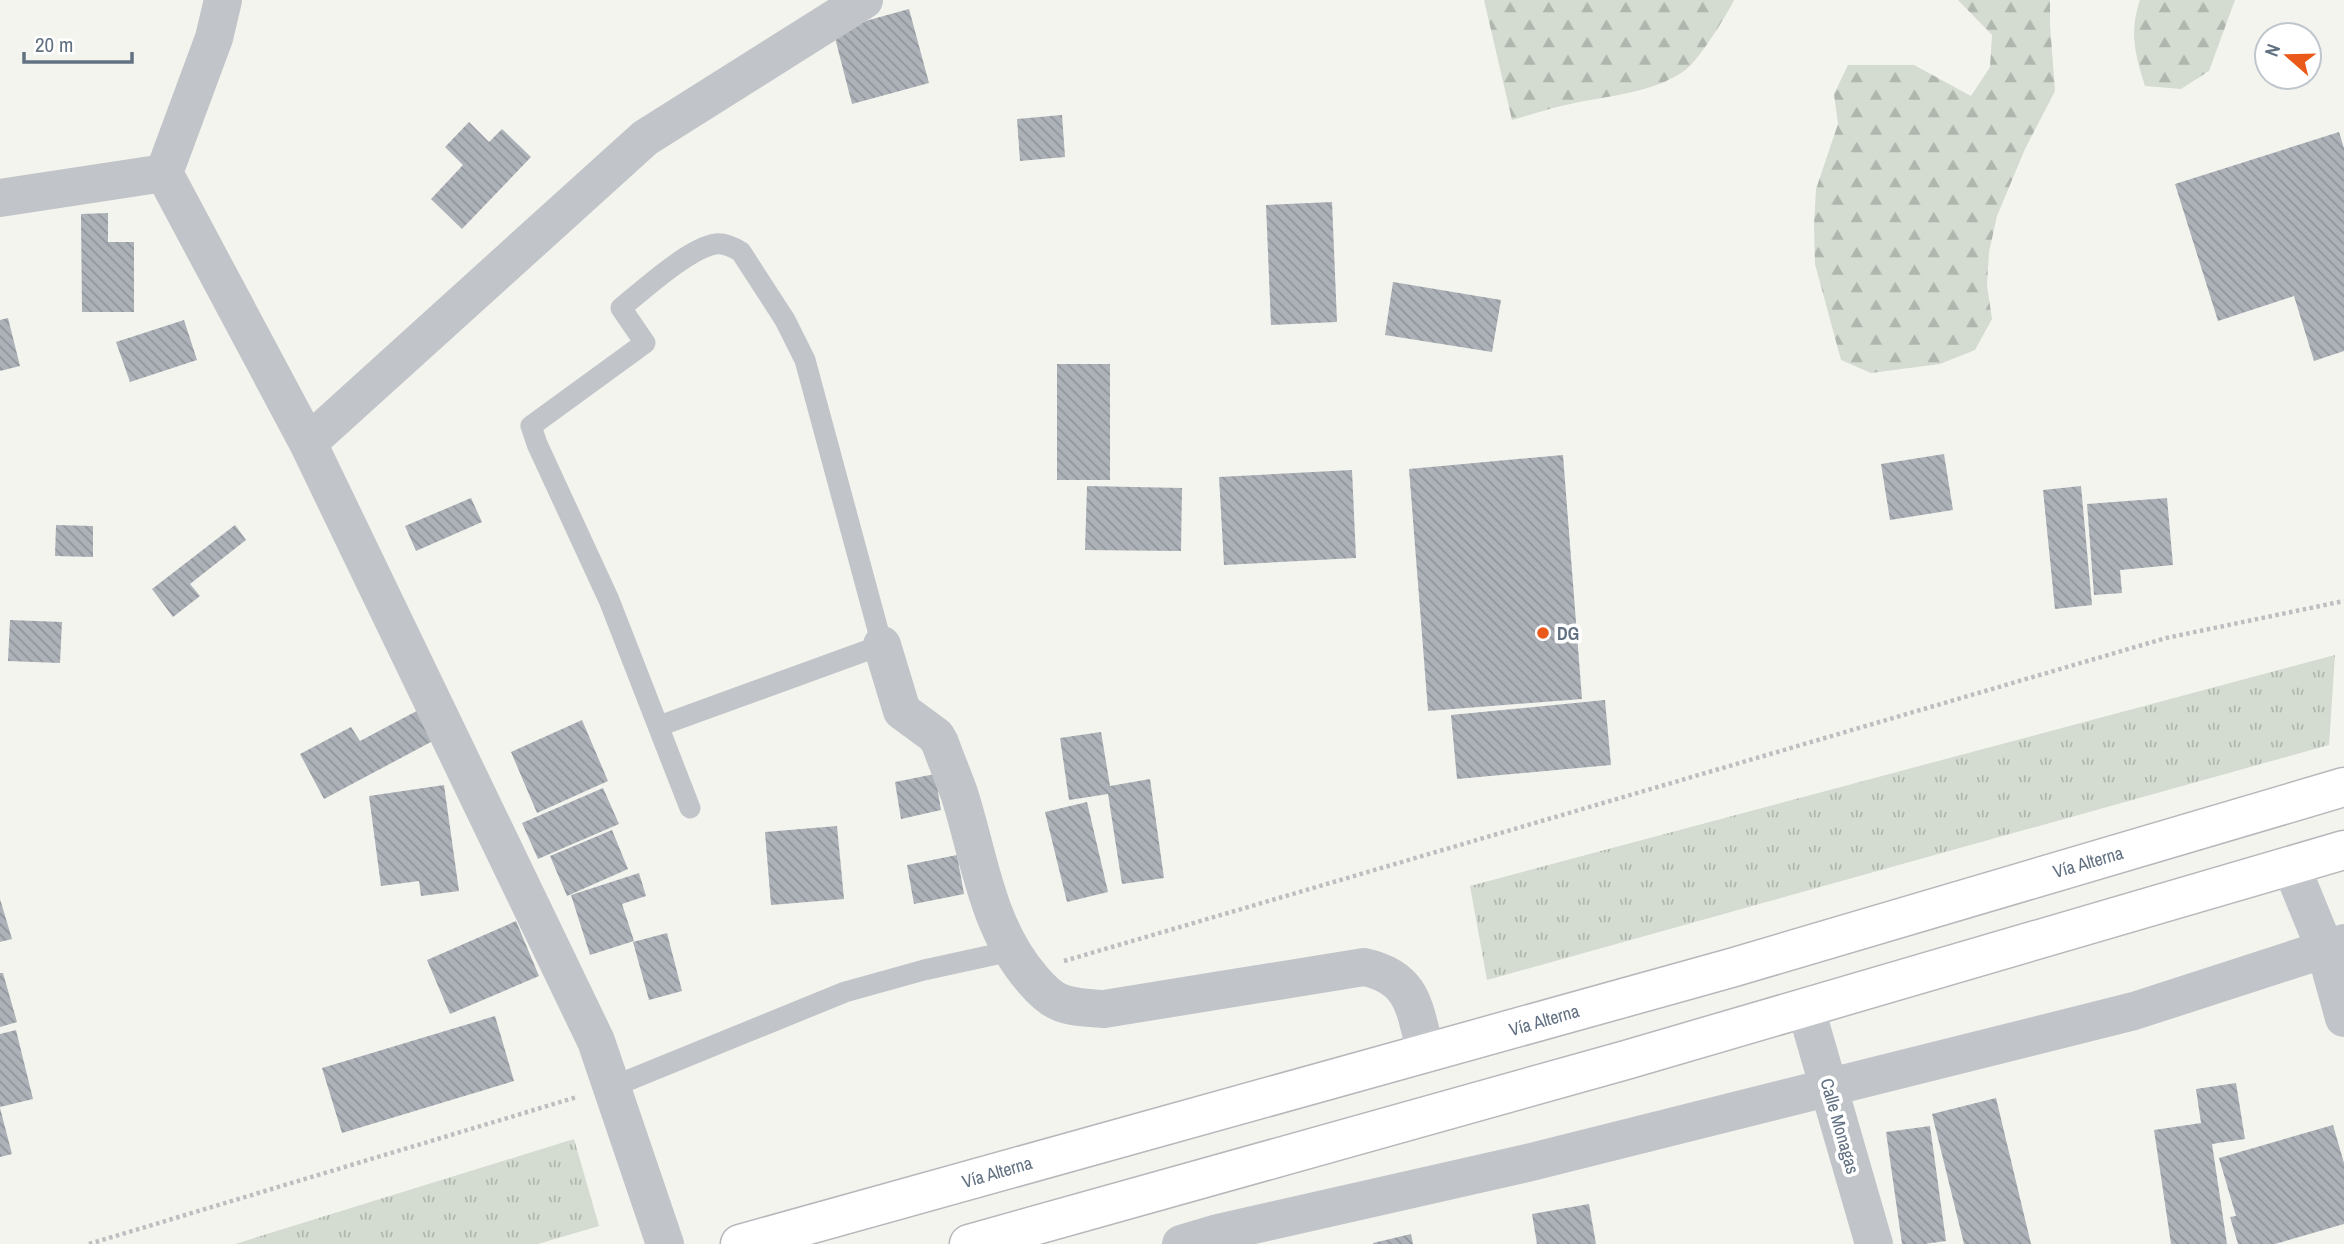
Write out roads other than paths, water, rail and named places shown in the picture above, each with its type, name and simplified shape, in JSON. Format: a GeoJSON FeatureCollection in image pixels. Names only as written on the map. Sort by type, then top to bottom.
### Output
{"type":"FeatureCollection","features":[{"type":"Feature","properties":{"kind":"highway","name":"Vía Alterna"},"geometry":{"type":"LineString","coordinates":[[740,1244],[1731,968],[2344,787]]}},
{"type":"Feature","properties":{"kind":"highway"},"geometry":{"type":"LineString","coordinates":[[969,1244],[1806,1009],[2344,850]]}},
{"type":"Feature","properties":{"kind":"street"},"geometry":{"type":"LineString","coordinates":[[223,0],[214,38],[164,173],[308,443],[596,1041],[665,1244]]}},
{"type":"Feature","properties":{"kind":"street"},"geometry":{"type":"LineString","coordinates":[[308,443],[645,138],[864,0]]}},
{"type":"Feature","properties":{"kind":"street"},"geometry":{"type":"LineString","coordinates":[[0,198],[164,173]]}},
{"type":"Feature","properties":{"kind":"street"},"geometry":{"type":"LineString","coordinates":[[882,645],[902,711],[912,721],[936,736],[940,743],[959,794],[989,904],[1018,962],[1054,1000],[1079,1007],[1104,1009],[1364,967],[1389,975],[1411,996],[1426,1052]]}},
{"type":"Feature","properties":{"kind":"street"},"geometry":{"type":"LineString","coordinates":[[2291,866],[2335,946],[2344,1018]]}},
{"type":"Feature","properties":{"kind":"street"},"geometry":{"type":"LineString","coordinates":[[1181,1244],[1218,1233],[1527,1163],[2134,1012],[2335,946]]}},
{"type":"Feature","properties":{"kind":"street","name":"Calle Monagas"},"geometry":{"type":"LineString","coordinates":[[1806,1009],[1874,1244]]}},
{"type":"Feature","properties":{"kind":"lane"},"geometry":{"type":"LineString","coordinates":[[659,726],[882,645],[806,360],[785,320],[741,252],[722,244],[708,246],[682,260],[621,308],[645,343],[531,426],[609,600],[690,808]]}},
{"type":"Feature","properties":{"kind":"lane"},"geometry":{"type":"LineString","coordinates":[[612,1087],[845,992],[924,970],[1018,962]]}},
{"type":"Feature","properties":{"kind":"place","name":"DG"},"geometry":{"type":"Point","coordinates":[1543,633]}}]}
